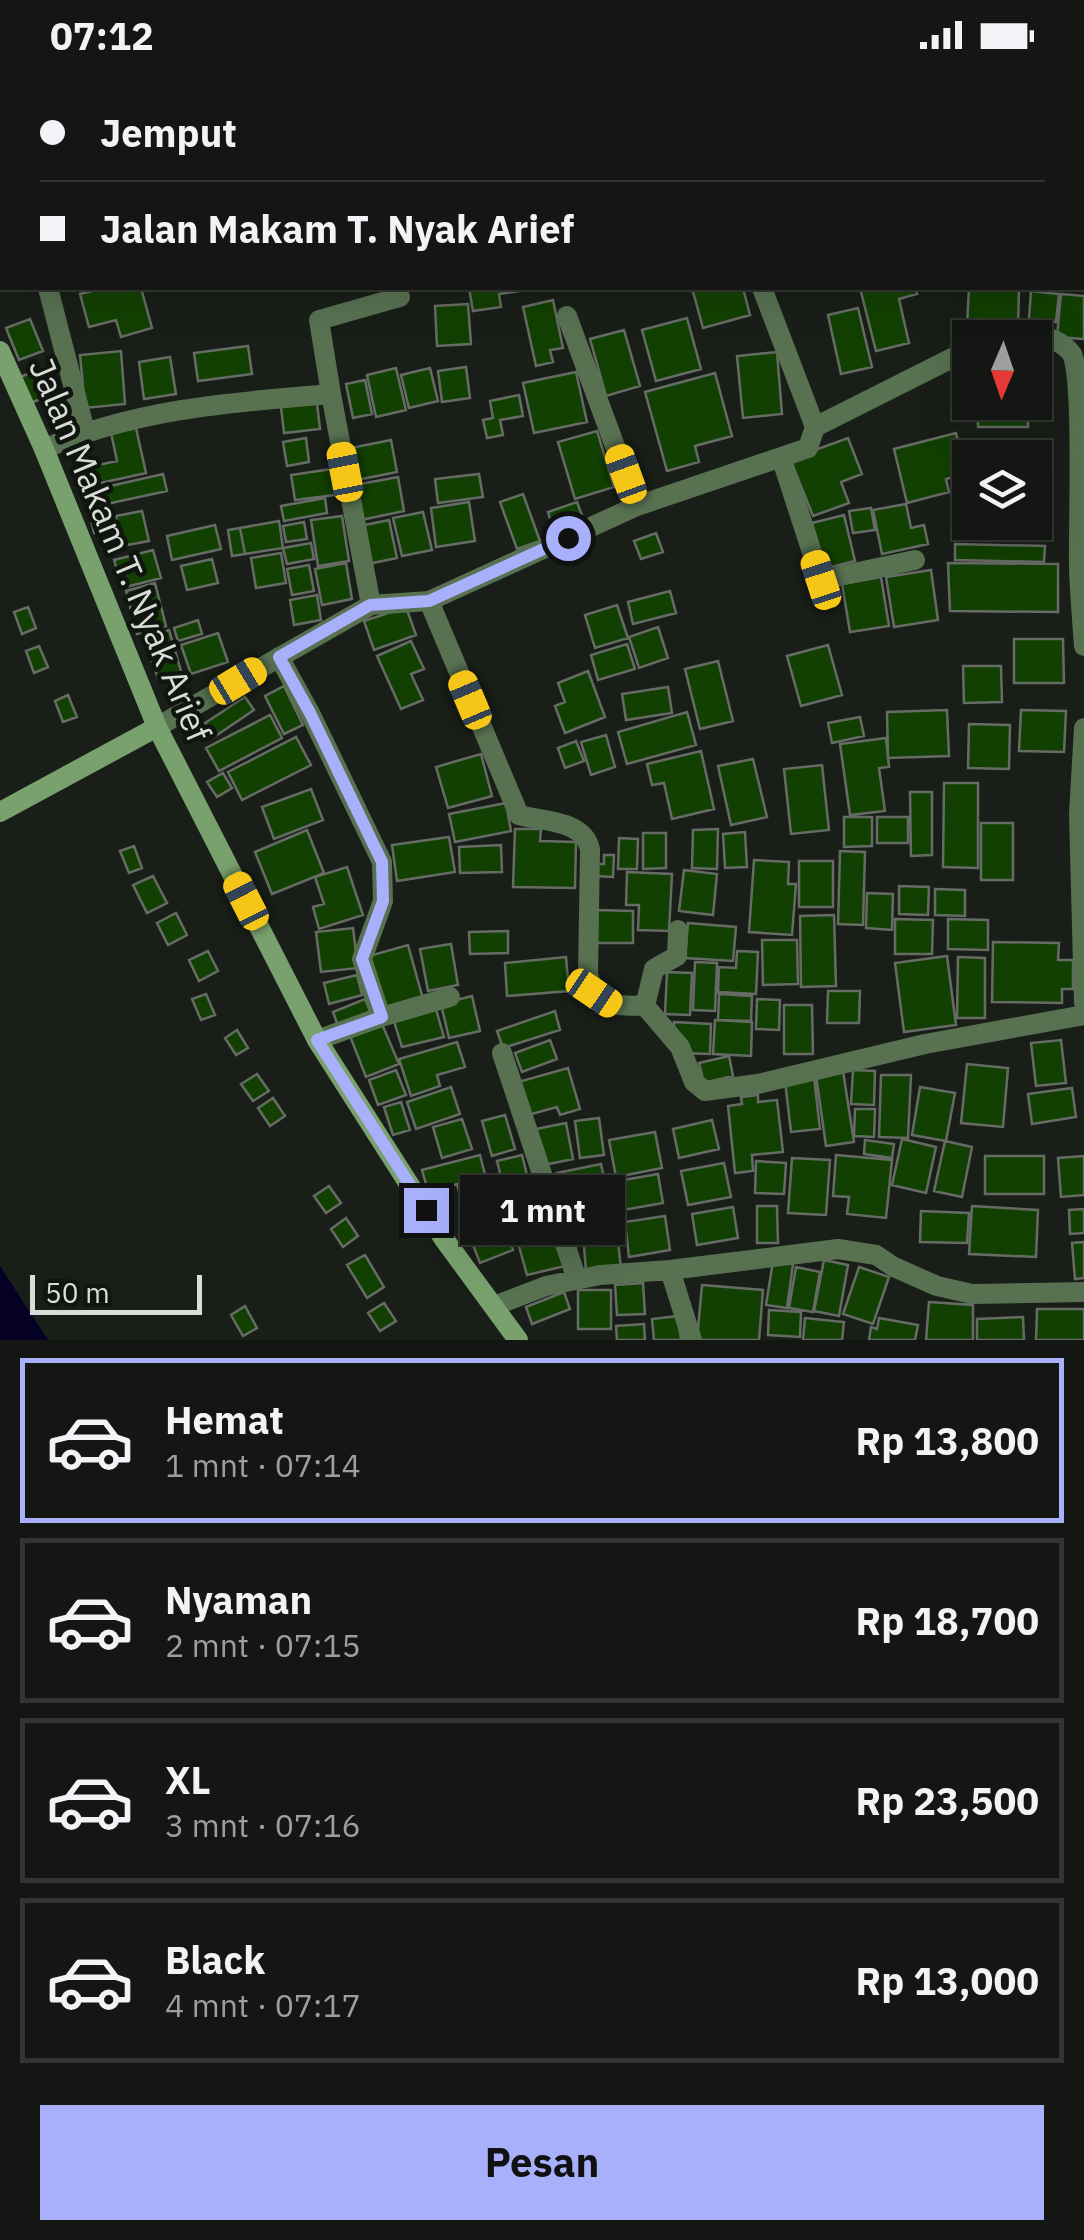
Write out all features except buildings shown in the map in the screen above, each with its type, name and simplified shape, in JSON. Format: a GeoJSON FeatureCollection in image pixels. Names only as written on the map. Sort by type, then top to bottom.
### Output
{"type":"FeatureCollection","features":[{"type":"Feature","properties":{"kind":"street"},"geometry":{"type":"LineString","coordinates":[[49,290],[85,431]]}},
{"type":"Feature","properties":{"kind":"street"},"geometry":{"type":"LineString","coordinates":[[0,812],[370,605],[429,601],[637,506],[808,448],[815,427],[763,290]]}},
{"type":"Feature","properties":{"kind":"street"},"geometry":{"type":"LineString","coordinates":[[370,605],[318,320],[400,297]]}},
{"type":"Feature","properties":{"kind":"street"},"geometry":{"type":"LineString","coordinates":[[567,316],[637,506]]}},
{"type":"Feature","properties":{"kind":"street"},"geometry":{"type":"LineString","coordinates":[[1052,338],[1080,357],[1079,568],[1084,646]]}},
{"type":"Feature","properties":{"kind":"street","name":"Jalan Makam T. Nyak Arief"},"geometry":{"type":"LineString","coordinates":[[0,351],[157,727],[317,1040],[444,1238],[518,1340]]}},
{"type":"Feature","properties":{"kind":"street"},"geometry":{"type":"LineString","coordinates":[[815,427],[952,358]]}},
{"type":"Feature","properties":{"kind":"street"},"geometry":{"type":"LineString","coordinates":[[44,449],[85,431],[164,412],[331,394]]}},
{"type":"Feature","properties":{"kind":"street"},"geometry":{"type":"LineString","coordinates":[[780,458],[821,580],[915,560]]}},
{"type":"Feature","properties":{"kind":"street"},"geometry":{"type":"LineString","coordinates":[[429,601],[520,814],[576,827],[587,837],[588,975],[594,993],[611,1004],[645,1006],[680,1047],[694,1082],[705,1092],[758,1084],[926,1044],[1084,1016]]}},
{"type":"Feature","properties":{"kind":"street"},"geometry":{"type":"LineString","coordinates":[[279,657],[382,862],[383,901],[362,959],[382,1017]]}},
{"type":"Feature","properties":{"kind":"street"},"geometry":{"type":"LineString","coordinates":[[1084,728],[1079,814],[1084,1002]]}},
{"type":"Feature","properties":{"kind":"street"},"geometry":{"type":"LineString","coordinates":[[645,1006],[654,969],[678,956],[678,930]]}},
{"type":"Feature","properties":{"kind":"street"},"geometry":{"type":"LineString","coordinates":[[317,1040],[450,998]]}},
{"type":"Feature","properties":{"kind":"street"},"geometry":{"type":"LineString","coordinates":[[502,1054],[578,1280]]}},
{"type":"Feature","properties":{"kind":"street"},"geometry":{"type":"LineString","coordinates":[[494,1306],[546,1286],[578,1280],[838,1248],[876,1255],[936,1286],[972,1294],[1084,1292]]}},
{"type":"Feature","properties":{"kind":"street"},"geometry":{"type":"LineString","coordinates":[[670,1270],[692,1340]]}},
{"type":"Feature","properties":{"kind":"shaded area"},"geometry":{"type":"Polygon","coordinates":[[[0,1266],[46,1337],[48,1340],[0,1340],[0,1266]]]}},
{"type":"Feature","properties":{"kind":"route"},"geometry":{"type":"LineString","coordinates":[[426,1210],[317,1040],[382,1017],[362,959],[383,901],[384,877],[378,850],[279,657],[370,605],[429,601],[568,538]]}}]}
